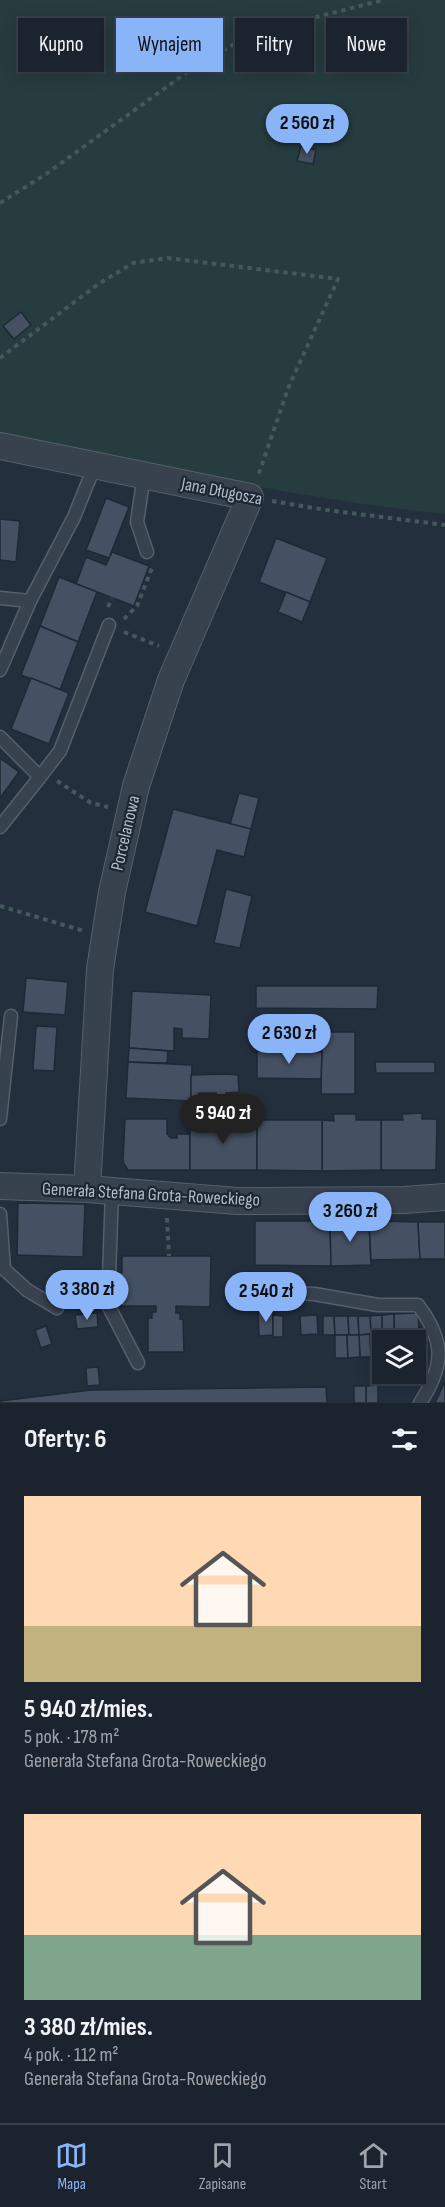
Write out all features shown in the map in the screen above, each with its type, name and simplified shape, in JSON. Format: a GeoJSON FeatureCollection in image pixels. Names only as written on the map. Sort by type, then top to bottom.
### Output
{"type":"FeatureCollection","features":[{"type":"Feature","properties":{"kind":"street","name":"Jana Długosza"},"geometry":{"type":"LineString","coordinates":[[0,446],[250,497]]}},
{"type":"Feature","properties":{"kind":"street","name":"Porcelanowa"},"geometry":{"type":"LineString","coordinates":[[87,1189],[100,969],[112,892],[130,810],[171,680],[250,497]]}},
{"type":"Feature","properties":{"kind":"street","name":"Generała Stefana Grota-Roweckiego"},"geometry":{"type":"LineString","coordinates":[[0,1186],[87,1189],[237,1201],[404,1200],[445,1197]]}},
{"type":"Feature","properties":{"kind":"lane"},"geometry":{"type":"LineString","coordinates":[[0,670],[30,601],[74,517],[95,465]]}},
{"type":"Feature","properties":{"kind":"lane"},"geometry":{"type":"LineString","coordinates":[[144,475],[137,522],[147,552]]}},
{"type":"Feature","properties":{"kind":"lane"},"geometry":{"type":"LineString","coordinates":[[0,598],[30,601]]}},
{"type":"Feature","properties":{"kind":"lane"},"geometry":{"type":"LineString","coordinates":[[0,827],[60,751],[112,626]]}},
{"type":"Feature","properties":{"kind":"lane"},"geometry":{"type":"LineString","coordinates":[[0,737],[42,774]]}},
{"type":"Feature","properties":{"kind":"lane"},"geometry":{"type":"LineString","coordinates":[[0,1119],[11,1016]]}},
{"type":"Feature","properties":{"kind":"lane"},"geometry":{"type":"LineString","coordinates":[[112,1191],[108,1305],[138,1363]]}},
{"type":"Feature","properties":{"kind":"lane"},"geometry":{"type":"LineString","coordinates":[[0,1214],[2,1269],[27,1290],[57,1308]]}},
{"type":"Feature","properties":{"kind":"lane"},"geometry":{"type":"LineString","coordinates":[[270,1292],[314,1294],[378,1305],[418,1305],[432,1322],[441,1355],[438,1371],[431,1387],[420,1403]]}},
{"type":"Feature","properties":{"kind":"path"},"geometry":{"type":"LineString","coordinates":[[0,203],[46,174],[197,65],[254,33],[383,0]]}},
{"type":"Feature","properties":{"kind":"path"},"geometry":{"type":"LineString","coordinates":[[0,358],[97,285],[133,263],[168,258],[338,279],[289,386],[250,497]]}},
{"type":"Feature","properties":{"kind":"path","name":"Jana Długosza"},"geometry":{"type":"LineString","coordinates":[[250,497],[326,510],[445,525]]}},
{"type":"Feature","properties":{"kind":"path"},"geometry":{"type":"LineString","coordinates":[[147,552],[152,566],[137,606],[112,626],[182,656]]}},
{"type":"Feature","properties":{"kind":"path"},"geometry":{"type":"LineString","coordinates":[[42,774],[91,803],[130,810]]}},
{"type":"Feature","properties":{"kind":"path"},"geometry":{"type":"LineString","coordinates":[[0,906],[90,933]]}},
{"type":"Feature","properties":{"kind":"path"},"geometry":{"type":"LineString","coordinates":[[167,1216],[169,1256]]}},
{"type":"Feature","properties":{"kind":"green space"},"geometry":{"type":"Polygon","coordinates":[[[0,0],[445,0],[445,514],[277,490],[0,434],[0,0]]]}},
{"type":"Feature","properties":{"kind":"building"},"geometry":{"type":"Polygon","coordinates":[[[301,146],[316,150],[313,164],[297,161],[301,146]]]}},
{"type":"Feature","properties":{"kind":"building"},"geometry":{"type":"Polygon","coordinates":[[[21,312],[31,325],[14,339],[3,326],[21,312]]]}},
{"type":"Feature","properties":{"kind":"building"},"geometry":{"type":"Polygon","coordinates":[[[106,498],[129,507],[109,558],[86,550],[106,498]]]}},
{"type":"Feature","properties":{"kind":"building"},"geometry":{"type":"Polygon","coordinates":[[[0,519],[20,521],[16,562],[0,560],[0,519]]]}},
{"type":"Feature","properties":{"kind":"building"},"geometry":{"type":"Polygon","coordinates":[[[276,538],[327,558],[310,602],[259,582],[276,538]]]}},
{"type":"Feature","properties":{"kind":"building"},"geometry":{"type":"Polygon","coordinates":[[[112,552],[149,566],[134,606],[76,584],[86,557],[106,565],[112,552]]]}},
{"type":"Feature","properties":{"kind":"building"},"geometry":{"type":"Polygon","coordinates":[[[59,577],[97,592],[78,642],[40,626],[59,577]]]}},
{"type":"Feature","properties":{"kind":"building"},"geometry":{"type":"Polygon","coordinates":[[[286,592],[310,602],[302,622],[278,612],[286,592]]]}},
{"type":"Feature","properties":{"kind":"building"},"geometry":{"type":"Polygon","coordinates":[[[40,626],[78,642],[60,690],[21,675],[40,626]]]}},
{"type":"Feature","properties":{"kind":"building"},"geometry":{"type":"Polygon","coordinates":[[[31,678],[69,693],[49,744],[11,729],[31,678]]]}},
{"type":"Feature","properties":{"kind":"building"},"geometry":{"type":"Polygon","coordinates":[[[0,758],[19,772],[0,798],[0,758]]]}},
{"type":"Feature","properties":{"kind":"building"},"geometry":{"type":"Polygon","coordinates":[[[239,793],[259,798],[251,829],[230,824],[239,793]]]}},
{"type":"Feature","properties":{"kind":"building"},"geometry":{"type":"Polygon","coordinates":[[[173,809],[251,829],[244,857],[217,850],[197,926],[145,912],[173,809]]]}},
{"type":"Feature","properties":{"kind":"building"},"geometry":{"type":"Polygon","coordinates":[[[226,889],[252,896],[240,948],[214,943],[226,889]]]}},
{"type":"Feature","properties":{"kind":"building"},"geometry":{"type":"Polygon","coordinates":[[[26,978],[68,982],[65,1015],[23,1012],[26,978]]]}},
{"type":"Feature","properties":{"kind":"building"},"geometry":{"type":"Polygon","coordinates":[[[256,986],[378,986],[377,1009],[256,1008],[256,986]]]}},
{"type":"Feature","properties":{"kind":"building"},"geometry":{"type":"Polygon","coordinates":[[[132,991],[211,995],[209,1039],[182,1038],[182,1029],[174,1028],[174,1051],[129,1048],[132,991]]]}},
{"type":"Feature","properties":{"kind":"building"},"geometry":{"type":"Polygon","coordinates":[[[36,1026],[57,1027],[54,1071],[33,1070],[36,1026]]]}},
{"type":"Feature","properties":{"kind":"building"},"geometry":{"type":"Polygon","coordinates":[[[322,1032],[355,1032],[355,1094],[321,1094],[322,1032]]]}},
{"type":"Feature","properties":{"kind":"building"},"geometry":{"type":"Polygon","coordinates":[[[129,1048],[168,1051],[167,1063],[128,1062],[129,1048]]]}},
{"type":"Feature","properties":{"kind":"building"},"geometry":{"type":"Polygon","coordinates":[[[257,1051],[322,1052],[321,1079],[257,1078],[257,1051]]]}},
{"type":"Feature","properties":{"kind":"building"},"geometry":{"type":"Polygon","coordinates":[[[128,1062],[192,1065],[191,1101],[126,1098],[128,1062]]]}},
{"type":"Feature","properties":{"kind":"building"},"geometry":{"type":"Polygon","coordinates":[[[375,1062],[435,1062],[435,1073],[376,1073],[375,1062]]]}},
{"type":"Feature","properties":{"kind":"building"},"geometry":{"type":"Polygon","coordinates":[[[191,1075],[238,1075],[239,1092],[226,1093],[226,1098],[216,1099],[216,1093],[199,1093],[198,1105],[188,1104],[191,1101],[191,1075]]]}},
{"type":"Feature","properties":{"kind":"building"},"geometry":{"type":"Polygon","coordinates":[[[422,1113],[422,1119],[437,1119],[436,1170],[381,1170],[381,1120],[403,1120],[402,1114],[422,1113]]]}},
{"type":"Feature","properties":{"kind":"building"},"geometry":{"type":"Polygon","coordinates":[[[333,1114],[356,1114],[356,1120],[381,1120],[381,1170],[322,1171],[322,1120],[334,1121],[333,1114]]]}},
{"type":"Feature","properties":{"kind":"building"},"geometry":{"type":"Polygon","coordinates":[[[125,1119],[167,1119],[167,1134],[171,1138],[177,1138],[177,1134],[190,1134],[190,1170],[128,1170],[123,1162],[125,1119]]]}},
{"type":"Feature","properties":{"kind":"building"},"geometry":{"type":"Polygon","coordinates":[[[190,1119],[257,1120],[257,1170],[190,1170],[190,1119]]]}},
{"type":"Feature","properties":{"kind":"building"},"geometry":{"type":"Polygon","coordinates":[[[257,1120],[322,1120],[322,1171],[257,1170],[257,1120]]]}},
{"type":"Feature","properties":{"kind":"building"},"geometry":{"type":"Polygon","coordinates":[[[18,1203],[85,1204],[83,1257],[17,1255],[18,1203]]]}},
{"type":"Feature","properties":{"kind":"building"},"geometry":{"type":"Polygon","coordinates":[[[255,1221],[330,1221],[331,1266],[255,1265],[255,1221]]]}},
{"type":"Feature","properties":{"kind":"building"},"geometry":{"type":"Polygon","coordinates":[[[330,1221],[369,1221],[371,1265],[331,1266],[330,1221]]]}},
{"type":"Feature","properties":{"kind":"building"},"geometry":{"type":"Polygon","coordinates":[[[369,1221],[418,1222],[420,1259],[371,1260],[369,1221]]]}},
{"type":"Feature","properties":{"kind":"building"},"geometry":{"type":"Polygon","coordinates":[[[418,1222],[445,1222],[445,1259],[420,1259],[418,1222]]]}},
{"type":"Feature","properties":{"kind":"building"},"geometry":{"type":"Polygon","coordinates":[[[122,1256],[211,1256],[210,1307],[176,1306],[176,1313],[180,1313],[180,1319],[183,1319],[184,1352],[148,1352],[148,1318],[152,1318],[152,1312],[156,1312],[156,1306],[121,1306],[122,1288],[115,1288],[116,1273],[122,1273],[122,1256]]]}},
{"type":"Feature","properties":{"kind":"building"},"geometry":{"type":"Polygon","coordinates":[[[81,1292],[94,1292],[96,1310],[82,1311],[81,1292]]]}},
{"type":"Feature","properties":{"kind":"building"},"geometry":{"type":"Polygon","coordinates":[[[273,1310],[273,1335],[259,1336],[258,1311],[273,1310]]]}},
{"type":"Feature","properties":{"kind":"building"},"geometry":{"type":"Polygon","coordinates":[[[97,1313],[98,1327],[77,1329],[75,1315],[97,1313]]]}},
{"type":"Feature","properties":{"kind":"building"},"geometry":{"type":"Polygon","coordinates":[[[418,1313],[419,1330],[394,1330],[394,1314],[418,1313]]]}},
{"type":"Feature","properties":{"kind":"building"},"geometry":{"type":"Polygon","coordinates":[[[394,1314],[394,1330],[382,1330],[382,1315],[394,1314]]]}},
{"type":"Feature","properties":{"kind":"building"},"geometry":{"type":"Polygon","coordinates":[[[273,1315],[283,1316],[283,1337],[273,1337],[273,1315]]]}},
{"type":"Feature","properties":{"kind":"building"},"geometry":{"type":"Polygon","coordinates":[[[317,1315],[318,1334],[301,1335],[300,1316],[317,1315]]]}},
{"type":"Feature","properties":{"kind":"building"},"geometry":{"type":"Polygon","coordinates":[[[382,1315],[382,1330],[372,1330],[371,1334],[370,1316],[382,1315]]]}},
{"type":"Feature","properties":{"kind":"building"},"geometry":{"type":"Polygon","coordinates":[[[323,1316],[334,1316],[335,1335],[323,1335],[323,1316]]]}},
{"type":"Feature","properties":{"kind":"building"},"geometry":{"type":"Polygon","coordinates":[[[334,1316],[348,1316],[349,1335],[335,1335],[334,1316]]]}},
{"type":"Feature","properties":{"kind":"building"},"geometry":{"type":"Polygon","coordinates":[[[348,1316],[358,1316],[359,1335],[349,1335],[348,1316]]]}},
{"type":"Feature","properties":{"kind":"building"},"geometry":{"type":"Polygon","coordinates":[[[358,1316],[370,1316],[371,1334],[359,1335],[358,1316]]]}},
{"type":"Feature","properties":{"kind":"building"},"geometry":{"type":"Polygon","coordinates":[[[46,1326],[52,1344],[41,1348],[35,1330],[46,1326]]]}},
{"type":"Feature","properties":{"kind":"building"},"geometry":{"type":"Polygon","coordinates":[[[370,1334],[371,1357],[360,1357],[359,1335],[370,1334]]]}},
{"type":"Feature","properties":{"kind":"building"},"geometry":{"type":"Polygon","coordinates":[[[370,1334],[372,1334],[372,1357],[370,1334]]]}},
{"type":"Feature","properties":{"kind":"building"},"geometry":{"type":"Polygon","coordinates":[[[335,1335],[347,1335],[348,1358],[335,1358],[335,1335]]]}},
{"type":"Feature","properties":{"kind":"building"},"geometry":{"type":"Polygon","coordinates":[[[347,1335],[359,1335],[360,1357],[348,1358],[347,1335]]]}},
{"type":"Feature","properties":{"kind":"building"},"geometry":{"type":"Polygon","coordinates":[[[98,1367],[100,1385],[87,1386],[86,1368],[98,1367]]]}},
{"type":"Feature","properties":{"kind":"building"},"geometry":{"type":"Polygon","coordinates":[[[445,1381],[445,1403],[435,1403],[445,1381]]]}},
{"type":"Feature","properties":{"kind":"building"},"geometry":{"type":"Polygon","coordinates":[[[378,1385],[378,1403],[366,1403],[366,1386],[378,1385]]]}},
{"type":"Feature","properties":{"kind":"building"},"geometry":{"type":"Polygon","coordinates":[[[354,1386],[366,1386],[366,1403],[354,1403],[354,1386]]]}},
{"type":"Feature","properties":{"kind":"building"},"geometry":{"type":"Polygon","coordinates":[[[326,1387],[327,1403],[0,1403],[0,1401],[91,1390],[326,1387]]]}}]}
